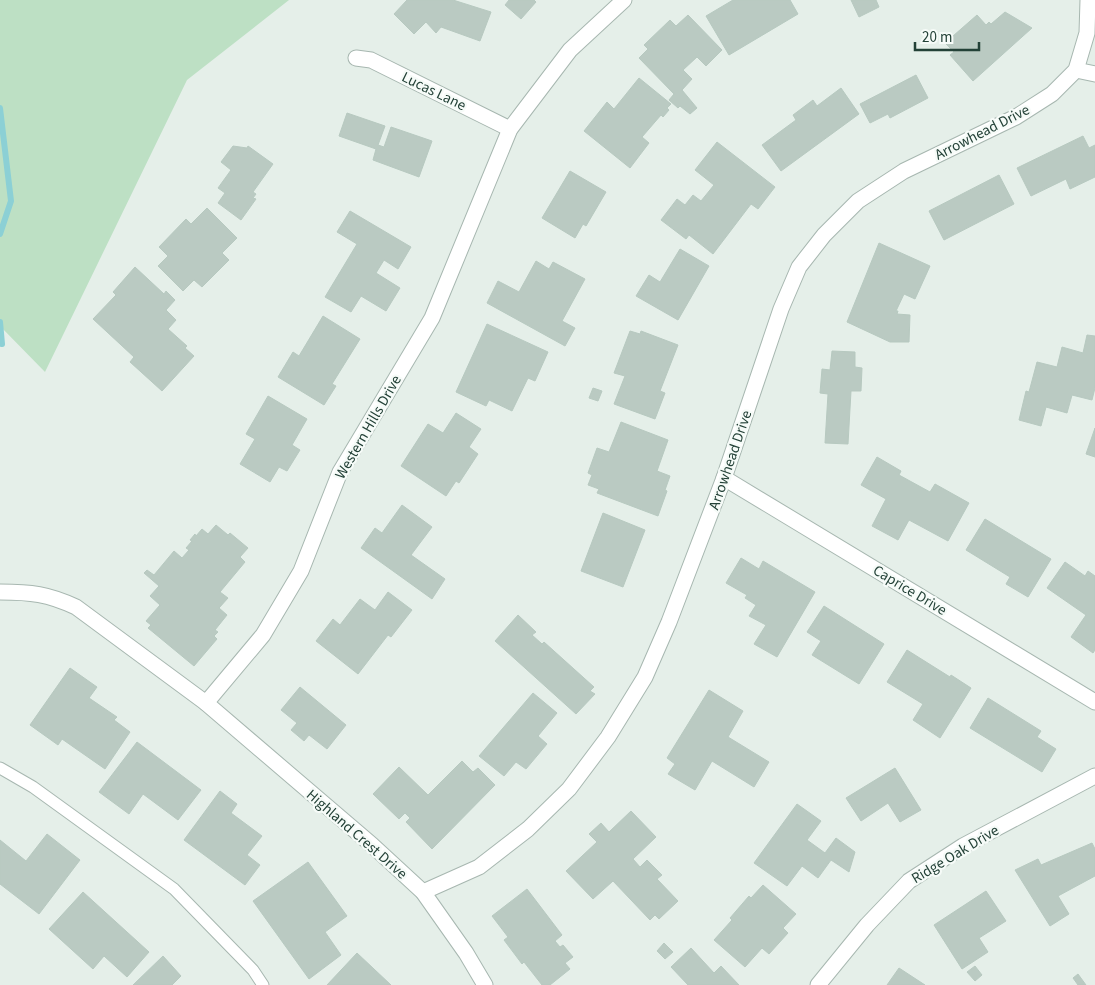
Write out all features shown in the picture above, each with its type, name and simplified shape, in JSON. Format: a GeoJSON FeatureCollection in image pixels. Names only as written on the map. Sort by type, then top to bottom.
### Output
{"type":"FeatureCollection","features":[{"type":"Feature","properties":{"kind":"street","name":"Western Hills Drive"},"geometry":{"type":"LineString","coordinates":[[206,704],[263,635],[301,571],[340,472],[432,318],[510,129],[570,50],[624,0]]}},
{"type":"Feature","properties":{"kind":"street"},"geometry":{"type":"LineString","coordinates":[[1088,0],[1087,33],[1076,70],[1095,74]]}},
{"type":"Feature","properties":{"kind":"street","name":"Lucas Lane"},"geometry":{"type":"LineString","coordinates":[[356,58],[371,60],[510,129]]}},
{"type":"Feature","properties":{"kind":"street","name":"Arrowhead Drive"},"geometry":{"type":"LineString","coordinates":[[423,892],[478,867],[528,829],[569,789],[608,737],[645,677],[669,622],[724,478],[781,309],[799,267],[824,235],[858,201],[904,171],[1016,118],[1052,94],[1076,70]]}},
{"type":"Feature","properties":{"kind":"street","name":"Caprice Drive"},"geometry":{"type":"LineString","coordinates":[[724,478],[1095,702]]}},
{"type":"Feature","properties":{"kind":"street"},"geometry":{"type":"LineString","coordinates":[[0,592],[28,592],[54,597],[76,608],[206,704]]}},
{"type":"Feature","properties":{"kind":"street","name":"Highland Crest Drive"},"geometry":{"type":"LineString","coordinates":[[206,704],[372,845],[423,892],[466,953],[485,985]]}},
{"type":"Feature","properties":{"kind":"street","name":"Ridge Oak Drive"},"geometry":{"type":"LineString","coordinates":[[818,985],[868,925],[909,881],[963,846],[1095,776]]}},
{"type":"Feature","properties":{"kind":"lane"},"geometry":{"type":"LineString","coordinates":[[0,768],[33,787],[174,889],[253,970],[263,985]]}},
{"type":"Feature","properties":{"kind":"green space"},"geometry":{"type":"Polygon","coordinates":[[[0,0],[289,0],[187,80],[45,372],[0,326],[0,0]]]}},
{"type":"Feature","properties":{"kind":"building"},"geometry":{"type":"Polygon","coordinates":[[[407,0],[453,0],[491,12],[480,41],[441,27],[436,33],[426,22],[414,34],[394,14],[407,0]]]}},
{"type":"Feature","properties":{"kind":"building"},"geometry":{"type":"Polygon","coordinates":[[[509,0],[534,0],[536,2],[521,19],[505,5],[509,0]]]}},
{"type":"Feature","properties":{"kind":"building"},"geometry":{"type":"Polygon","coordinates":[[[733,0],[790,0],[798,14],[729,55],[706,16],[733,0]]]}},
{"type":"Feature","properties":{"kind":"building"},"geometry":{"type":"Polygon","coordinates":[[[851,0],[876,0],[879,7],[859,17],[851,0]]]}},
{"type":"Feature","properties":{"kind":"building"},"geometry":{"type":"Polygon","coordinates":[[[1005,12],[1032,28],[973,81],[950,55],[954,52],[945,43],[977,15],[986,25],[989,22],[991,24],[1005,12]]]}},
{"type":"Feature","properties":{"kind":"building"},"geometry":{"type":"Polygon","coordinates":[[[688,15],[722,50],[706,66],[697,57],[683,70],[692,79],[682,90],[697,108],[690,114],[680,106],[678,108],[669,100],[674,94],[639,58],[648,49],[644,45],[670,20],[676,26],[688,15]]]}},
{"type":"Feature","properties":{"kind":"building"},"geometry":{"type":"Polygon","coordinates":[[[916,75],[928,98],[890,118],[888,114],[870,123],[860,104],[916,75]]]}},
{"type":"Feature","properties":{"kind":"building"},"geometry":{"type":"Polygon","coordinates":[[[639,78],[671,104],[663,117],[661,115],[642,137],[649,143],[630,168],[584,131],[607,102],[614,109],[639,78]]]}},
{"type":"Feature","properties":{"kind":"building"},"geometry":{"type":"Polygon","coordinates":[[[841,88],[859,114],[781,171],[762,145],[796,120],[793,115],[813,100],[817,106],[841,88]]]}},
{"type":"Feature","properties":{"kind":"building"},"geometry":{"type":"Polygon","coordinates":[[[347,113],[385,126],[378,145],[384,147],[391,127],[432,141],[419,177],[373,160],[376,149],[339,136],[347,113]]]}},
{"type":"Feature","properties":{"kind":"building"},"geometry":{"type":"Polygon","coordinates":[[[1083,136],[1089,148],[1095,145],[1095,177],[1070,189],[1066,179],[1031,196],[1017,168],[1083,136]]]}},
{"type":"Feature","properties":{"kind":"building"},"geometry":{"type":"Polygon","coordinates":[[[717,142],[775,187],[758,209],[751,204],[713,254],[689,235],[686,239],[661,220],[677,199],[685,205],[693,195],[701,201],[714,185],[695,170],[717,142]]]}},
{"type":"Feature","properties":{"kind":"building"},"geometry":{"type":"Polygon","coordinates":[[[233,146],[247,148],[248,146],[273,164],[253,192],[256,194],[253,198],[256,199],[241,220],[218,203],[225,193],[218,188],[231,170],[221,162],[233,146]]]}},
{"type":"Feature","properties":{"kind":"building"},"geometry":{"type":"Polygon","coordinates":[[[570,171],[606,192],[586,226],[583,224],[575,238],[542,218],[570,171]]]}},
{"type":"Feature","properties":{"kind":"building"},"geometry":{"type":"Polygon","coordinates":[[[999,175],[1014,204],[944,240],[929,211],[999,175]]]}},
{"type":"Feature","properties":{"kind":"building"},"geometry":{"type":"Polygon","coordinates":[[[207,208],[237,238],[222,253],[229,260],[202,287],[194,280],[183,291],[158,266],[168,256],[159,247],[186,219],[191,224],[207,208]]]}},
{"type":"Feature","properties":{"kind":"building"},"geometry":{"type":"Polygon","coordinates":[[[350,211],[411,247],[398,269],[384,260],[376,273],[400,288],[386,311],[361,296],[351,312],[325,297],[357,244],[337,232],[350,211]]]}},
{"type":"Feature","properties":{"kind":"building"},"geometry":{"type":"Polygon","coordinates":[[[879,243],[930,266],[915,299],[904,294],[896,311],[898,311],[897,314],[910,315],[909,342],[890,342],[847,322],[879,243]]]}},
{"type":"Feature","properties":{"kind":"building"},"geometry":{"type":"Polygon","coordinates":[[[680,249],[709,266],[678,320],[636,296],[649,275],[660,282],[680,249]]]}},
{"type":"Feature","properties":{"kind":"building"},"geometry":{"type":"Polygon","coordinates":[[[536,261],[549,269],[553,262],[585,279],[562,321],[575,328],[565,346],[487,303],[498,281],[519,292],[536,261]]]}},
{"type":"Feature","properties":{"kind":"building"},"geometry":{"type":"Polygon","coordinates":[[[135,267],[164,294],[166,291],[175,300],[166,310],[176,320],[168,329],[187,346],[185,348],[194,356],[162,391],[130,362],[134,357],[93,319],[116,295],[113,292],[135,267]]]}},
{"type":"Feature","properties":{"kind":"building"},"geometry":{"type":"Polygon","coordinates":[[[323,316],[360,339],[332,384],[336,386],[324,405],[278,377],[293,352],[299,356],[323,316]]]}},
{"type":"Feature","properties":{"kind":"building"},"geometry":{"type":"Polygon","coordinates":[[[487,324],[548,352],[535,381],[528,378],[512,411],[489,400],[486,406],[456,392],[487,324]]]}},
{"type":"Feature","properties":{"kind":"building"},"geometry":{"type":"Polygon","coordinates":[[[630,331],[640,334],[641,331],[678,345],[660,391],[665,393],[655,419],[614,404],[625,376],[614,373],[630,331]]]}},
{"type":"Feature","properties":{"kind":"building"},"geometry":{"type":"Polygon","coordinates":[[[1087,335],[1095,336],[1095,388],[1092,400],[1072,395],[1067,413],[1046,407],[1041,426],[1019,420],[1026,391],[1029,392],[1037,362],[1057,367],[1062,347],[1083,353],[1087,335]]]}},
{"type":"Feature","properties":{"kind":"building"},"geometry":{"type":"Polygon","coordinates":[[[832,351],[855,352],[855,367],[862,368],[861,391],[851,391],[848,444],[825,443],[828,394],[820,393],[822,369],[830,370],[832,351]]]}},
{"type":"Feature","properties":{"kind":"building"},"geometry":{"type":"Polygon","coordinates":[[[593,388],[602,391],[598,401],[589,398],[593,388]]]}},
{"type":"Feature","properties":{"kind":"building"},"geometry":{"type":"Polygon","coordinates":[[[268,396],[307,419],[292,445],[300,450],[287,471],[279,467],[270,482],[240,464],[255,439],[246,434],[268,396]]]}},
{"type":"Feature","properties":{"kind":"building"},"geometry":{"type":"Polygon","coordinates":[[[456,413],[481,429],[469,447],[478,454],[459,483],[456,481],[446,496],[401,466],[428,424],[443,433],[456,413]]]}},
{"type":"Feature","properties":{"kind":"building"},"geometry":{"type":"Polygon","coordinates":[[[621,422],[668,440],[657,471],[670,476],[658,516],[597,493],[599,489],[588,485],[592,475],[588,473],[597,448],[609,452],[621,422]]]}},
{"type":"Feature","properties":{"kind":"building"},"geometry":{"type":"Polygon","coordinates":[[[1095,428],[1095,457],[1086,454],[1095,428]]]}},
{"type":"Feature","properties":{"kind":"building"},"geometry":{"type":"Polygon","coordinates":[[[877,457],[901,471],[899,475],[930,492],[935,484],[969,503],[948,541],[909,520],[898,540],[872,526],[886,499],[861,485],[877,457]]]}},
{"type":"Feature","properties":{"kind":"building"},"geometry":{"type":"Polygon","coordinates":[[[402,505],[432,527],[411,555],[445,579],[432,599],[361,548],[375,528],[382,533],[402,505]]]}},
{"type":"Feature","properties":{"kind":"building"},"geometry":{"type":"Polygon","coordinates":[[[603,513],[645,530],[623,587],[581,571],[603,513]]]}},
{"type":"Feature","properties":{"kind":"building"},"geometry":{"type":"Polygon","coordinates":[[[985,519],[1051,559],[1028,597],[1006,584],[1010,577],[966,550],[985,519]]]}},
{"type":"Feature","properties":{"kind":"building"},"geometry":{"type":"Polygon","coordinates":[[[216,525],[228,535],[230,533],[248,548],[240,557],[245,562],[220,592],[228,598],[219,608],[227,615],[215,630],[218,632],[214,636],[217,639],[194,666],[148,628],[151,625],[146,621],[160,605],[150,596],[159,586],[144,573],[147,570],[154,575],[174,551],[182,558],[189,550],[186,548],[195,534],[196,536],[202,529],[208,534],[216,525]]]}},
{"type":"Feature","properties":{"kind":"building"},"geometry":{"type":"Polygon","coordinates":[[[741,558],[759,569],[763,561],[815,592],[777,657],[754,644],[766,625],[749,616],[756,605],[745,598],[747,595],[726,583],[741,558]]]}},
{"type":"Feature","properties":{"kind":"building"},"geometry":{"type":"Polygon","coordinates":[[[1065,562],[1085,576],[1088,571],[1095,576],[1095,650],[1093,653],[1071,637],[1086,615],[1047,588],[1065,562]]]}},
{"type":"Feature","properties":{"kind":"building"},"geometry":{"type":"Polygon","coordinates":[[[388,592],[412,610],[391,637],[388,635],[358,674],[316,641],[333,619],[340,625],[360,599],[375,610],[388,592]]]}},
{"type":"Feature","properties":{"kind":"building"},"geometry":{"type":"Polygon","coordinates":[[[824,606],[884,644],[859,684],[812,655],[821,641],[807,632],[824,606]]]}},
{"type":"Feature","properties":{"kind":"building"},"geometry":{"type":"Polygon","coordinates":[[[518,615],[536,632],[532,635],[542,644],[544,642],[594,687],[590,691],[595,694],[576,714],[495,641],[518,615]]]}},
{"type":"Feature","properties":{"kind":"building"},"geometry":{"type":"Polygon","coordinates":[[[907,650],[971,688],[940,738],[913,720],[923,704],[887,682],[907,650]]]}},
{"type":"Feature","properties":{"kind":"building"},"geometry":{"type":"Polygon","coordinates":[[[70,668],[97,687],[89,698],[117,717],[114,720],[130,732],[105,769],[62,739],[58,745],[30,725],[70,668]]]}},
{"type":"Feature","properties":{"kind":"building"},"geometry":{"type":"Polygon","coordinates":[[[300,687],[346,725],[327,749],[309,735],[304,741],[291,730],[297,723],[281,710],[300,687]]]}},
{"type":"Feature","properties":{"kind":"building"},"geometry":{"type":"Polygon","coordinates":[[[709,690],[743,711],[728,737],[769,762],[754,787],[712,761],[695,790],[668,774],[675,764],[667,758],[709,690]]]}},
{"type":"Feature","properties":{"kind":"building"},"geometry":{"type":"Polygon","coordinates":[[[533,693],[557,713],[538,736],[547,744],[526,769],[516,762],[504,776],[479,756],[533,693]]]}},
{"type":"Feature","properties":{"kind":"building"},"geometry":{"type":"Polygon","coordinates":[[[988,698],[1041,731],[1037,737],[1056,749],[1042,772],[970,728],[988,698]]]}},
{"type":"Feature","properties":{"kind":"building"},"geometry":{"type":"Polygon","coordinates":[[[137,742],[201,790],[178,820],[143,794],[129,814],[99,792],[137,742]]]}},
{"type":"Feature","properties":{"kind":"building"},"geometry":{"type":"Polygon","coordinates":[[[462,761],[473,772],[478,768],[495,785],[432,849],[406,822],[410,818],[405,813],[399,819],[373,794],[399,767],[428,795],[462,761]]]}},
{"type":"Feature","properties":{"kind":"building"},"geometry":{"type":"Polygon","coordinates":[[[895,768],[921,810],[900,822],[888,803],[861,821],[846,798],[895,768]]]}},
{"type":"Feature","properties":{"kind":"building"},"geometry":{"type":"Polygon","coordinates":[[[220,791],[237,804],[231,813],[262,836],[247,855],[260,865],[245,885],[184,840],[220,791]]]}},
{"type":"Feature","properties":{"kind":"building"},"geometry":{"type":"Polygon","coordinates":[[[797,804],[821,821],[807,840],[825,853],[836,838],[855,852],[849,872],[831,860],[818,878],[802,866],[787,886],[754,863],[797,804]]]}},
{"type":"Feature","properties":{"kind":"building"},"geometry":{"type":"Polygon","coordinates":[[[631,811],[656,837],[633,859],[640,867],[647,860],[662,875],[657,879],[678,901],[659,919],[655,915],[650,920],[613,881],[593,899],[566,871],[597,842],[589,834],[601,823],[609,832],[631,811]]]}},
{"type":"Feature","properties":{"kind":"building"},"geometry":{"type":"Polygon","coordinates":[[[47,834],[80,860],[39,914],[0,884],[0,840],[26,861],[47,834]]]}},
{"type":"Feature","properties":{"kind":"building"},"geometry":{"type":"Polygon","coordinates":[[[1092,843],[1095,849],[1095,876],[1058,896],[1069,914],[1050,926],[1015,870],[1038,859],[1041,865],[1092,843]]]}},
{"type":"Feature","properties":{"kind":"building"},"geometry":{"type":"Polygon","coordinates":[[[308,862],[347,916],[325,932],[341,955],[309,979],[253,901],[308,862]]]}},
{"type":"Feature","properties":{"kind":"building"},"geometry":{"type":"Polygon","coordinates":[[[763,885],[796,914],[783,928],[788,933],[769,954],[762,948],[745,967],[714,940],[732,920],[730,918],[749,896],[751,898],[763,885]]]}},
{"type":"Feature","properties":{"kind":"building"},"geometry":{"type":"Polygon","coordinates":[[[527,889],[562,935],[555,941],[560,947],[563,945],[573,957],[565,963],[570,969],[550,985],[542,985],[524,962],[522,964],[504,940],[508,937],[492,916],[527,889]]]}},
{"type":"Feature","properties":{"kind":"building"},"geometry":{"type":"Polygon","coordinates":[[[986,891],[1006,921],[979,938],[988,952],[962,969],[934,925],[986,891]]]}},
{"type":"Feature","properties":{"kind":"building"},"geometry":{"type":"Polygon","coordinates":[[[83,892],[149,952],[127,977],[104,956],[93,969],[49,929],[83,892]]]}},
{"type":"Feature","properties":{"kind":"building"},"geometry":{"type":"Polygon","coordinates":[[[664,943],[673,952],[665,959],[657,951],[664,943]]]}},
{"type":"Feature","properties":{"kind":"building"},"geometry":{"type":"Polygon","coordinates":[[[691,948],[714,973],[721,966],[739,985],[688,985],[671,967],[691,948]]]}},
{"type":"Feature","properties":{"kind":"building"},"geometry":{"type":"Polygon","coordinates":[[[357,953],[391,985],[327,985],[357,953]]]}},
{"type":"Feature","properties":{"kind":"building"},"geometry":{"type":"Polygon","coordinates":[[[163,956],[181,976],[172,985],[133,985],[163,956]]]}},
{"type":"Feature","properties":{"kind":"building"},"geometry":{"type":"Polygon","coordinates":[[[975,966],[982,975],[975,981],[967,972],[975,966]]]}},
{"type":"Feature","properties":{"kind":"building"},"geometry":{"type":"Polygon","coordinates":[[[899,968],[925,985],[887,985],[899,968]]]}},
{"type":"Feature","properties":{"kind":"building"},"geometry":{"type":"Polygon","coordinates":[[[1078,974],[1086,985],[1078,985],[1073,978],[1078,974]]]}},
{"type":"Feature","properties":{"kind":"waterway"},"geometry":{"type":"LineString","coordinates":[[0,108],[11,201],[0,234]]}},
{"type":"Feature","properties":{"kind":"waterway"},"geometry":{"type":"LineString","coordinates":[[0,322],[2,344]]}}]}
